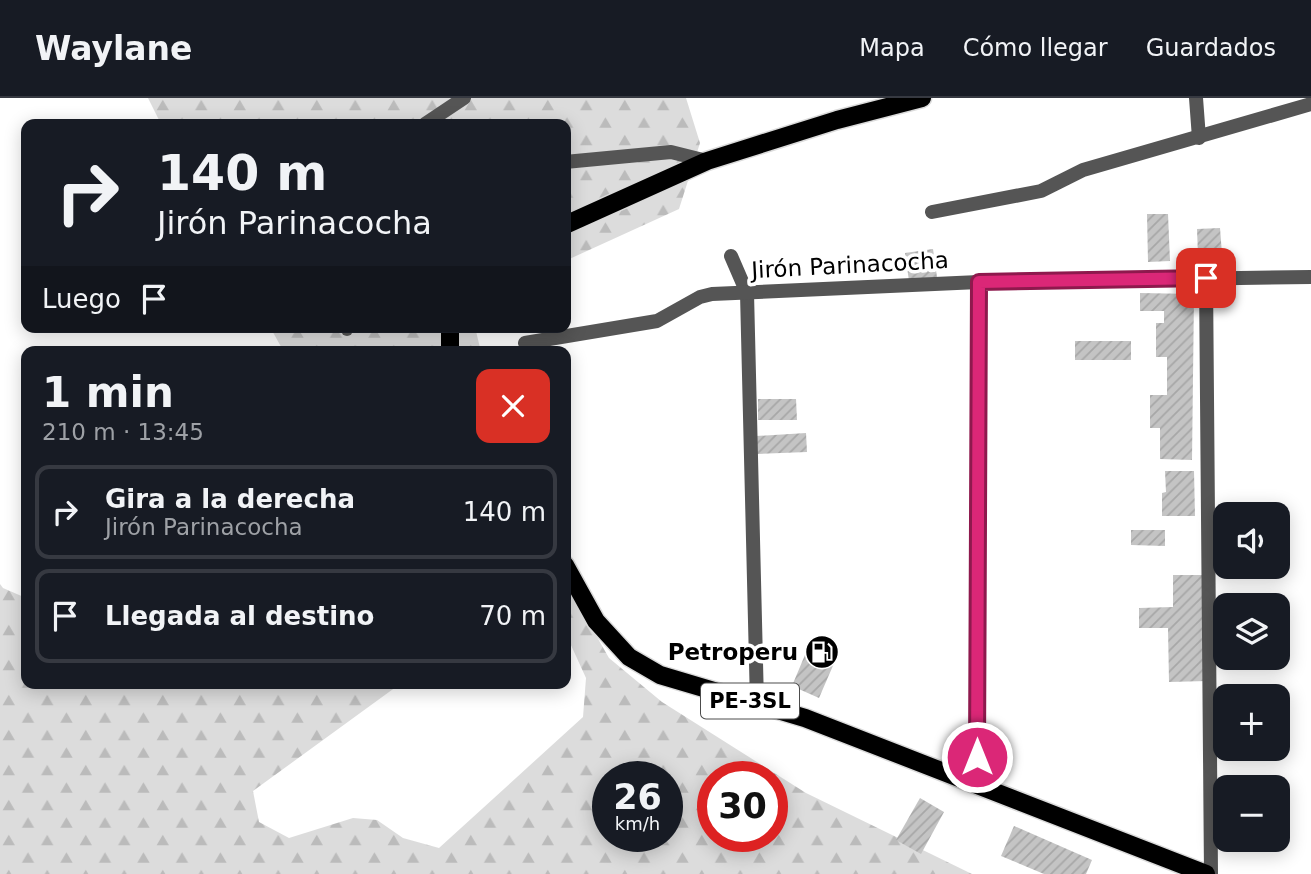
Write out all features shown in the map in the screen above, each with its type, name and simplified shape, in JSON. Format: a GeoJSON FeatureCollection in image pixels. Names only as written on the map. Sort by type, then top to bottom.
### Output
{"type":"FeatureCollection","features":[{"type":"Feature","properties":{"kind":"main road"},"geometry":{"type":"LineString","coordinates":[[571,222],[707,161],[837,120],[922,98]]}},
{"type":"Feature","properties":{"kind":"main road","name":"PE-3SL"},"geometry":{"type":"LineString","coordinates":[[571,576],[596,621],[629,657],[660,676],[805,718],[1208,874]]}},
{"type":"Feature","properties":{"kind":"street"},"geometry":{"type":"LineString","coordinates":[[432,119],[464,98]]}},
{"type":"Feature","properties":{"kind":"street"},"geometry":{"type":"LineString","coordinates":[[1196,98],[1199,138]]}},
{"type":"Feature","properties":{"kind":"street"},"geometry":{"type":"LineString","coordinates":[[932,212],[1041,191],[1083,170],[1311,103]]}},
{"type":"Feature","properties":{"kind":"street"},"geometry":{"type":"LineString","coordinates":[[571,161],[671,152],[707,161]]}},
{"type":"Feature","properties":{"kind":"street"},"geometry":{"type":"LineString","coordinates":[[731,256],[747,293],[757,703]]}},
{"type":"Feature","properties":{"kind":"street","name":"Jirón Parinacocha"},"geometry":{"type":"LineString","coordinates":[[525,343],[657,321],[701,297],[712,294],[979,282],[1311,277]]}},
{"type":"Feature","properties":{"kind":"street"},"geometry":{"type":"LineString","coordinates":[[1206,278],[1208,874]]}},
{"type":"Feature","properties":{"kind":"street"},"geometry":{"type":"LineString","coordinates":[[977,785],[979,282]]}},
{"type":"Feature","properties":{"kind":"green space"},"geometry":{"type":"Polygon","coordinates":[[[148,98],[686,98],[700,143],[679,209],[571,258],[571,119],[158,119],[148,98]]]}},
{"type":"Feature","properties":{"kind":"green space"},"geometry":{"type":"Polygon","coordinates":[[[273,333],[476,333],[480,346],[281,346],[273,333]]]}},
{"type":"Feature","properties":{"kind":"green space"},"geometry":{"type":"Polygon","coordinates":[[[0,584],[21,596],[21,689],[393,689],[253,791],[259,822],[289,838],[353,818],[377,820],[403,838],[439,848],[583,717],[586,678],[571,645],[571,592],[609,658],[662,702],[755,761],[697,761],[697,852],[788,852],[788,782],[972,874],[0,874],[0,584]]]}},
{"type":"Feature","properties":{"kind":"building"},"geometry":{"type":"Polygon","coordinates":[[[1147,214],[1168,214],[1170,261],[1148,262],[1147,214]]]}},
{"type":"Feature","properties":{"kind":"building"},"geometry":{"type":"Polygon","coordinates":[[[1220,228],[1222,254],[1198,255],[1197,229],[1220,228]]]}},
{"type":"Feature","properties":{"kind":"building"},"geometry":{"type":"Polygon","coordinates":[[[933,249],[937,277],[909,281],[905,253],[933,249]]]}},
{"type":"Feature","properties":{"kind":"building"},"geometry":{"type":"Polygon","coordinates":[[[1140,293],[1194,294],[1192,460],[1160,459],[1160,428],[1150,428],[1150,395],[1167,395],[1167,357],[1156,357],[1156,323],[1164,323],[1164,311],[1140,311],[1140,293]]]}},
{"type":"Feature","properties":{"kind":"building"},"geometry":{"type":"Polygon","coordinates":[[[1075,341],[1131,341],[1131,360],[1075,360],[1075,341]]]}},
{"type":"Feature","properties":{"kind":"building"},"geometry":{"type":"Polygon","coordinates":[[[758,399],[796,399],[797,420],[758,420],[758,399]]]}},
{"type":"Feature","properties":{"kind":"building"},"geometry":{"type":"Polygon","coordinates":[[[806,433],[807,452],[757,454],[756,436],[806,433]]]}},
{"type":"Feature","properties":{"kind":"building"},"geometry":{"type":"Polygon","coordinates":[[[1165,471],[1194,471],[1195,516],[1162,516],[1162,493],[1166,492],[1165,471]]]}},
{"type":"Feature","properties":{"kind":"building"},"geometry":{"type":"Polygon","coordinates":[[[1131,530],[1165,530],[1165,546],[1131,545],[1131,530]]]}},
{"type":"Feature","properties":{"kind":"building"},"geometry":{"type":"Polygon","coordinates":[[[1173,575],[1205,575],[1207,681],[1169,682],[1168,628],[1139,628],[1139,608],[1173,607],[1173,575]]]}},
{"type":"Feature","properties":{"kind":"building"},"geometry":{"type":"Polygon","coordinates":[[[807,650],[835,661],[819,698],[792,686],[807,650]]]}},
{"type":"Feature","properties":{"kind":"building"},"geometry":{"type":"Polygon","coordinates":[[[920,798],[944,812],[921,854],[896,840],[920,798]]]}},
{"type":"Feature","properties":{"kind":"building"},"geometry":{"type":"Polygon","coordinates":[[[1014,826],[1092,860],[1086,874],[1044,874],[1001,856],[1014,826]]]}},
{"type":"Feature","properties":{"kind":"place","name":"Petroperu"},"geometry":{"type":"Point","coordinates":[822,652]}},
{"type":"Feature","properties":{"kind":"route"},"geometry":{"type":"LineString","coordinates":[[977,757],[979,282],[1206,278]]}}]}
